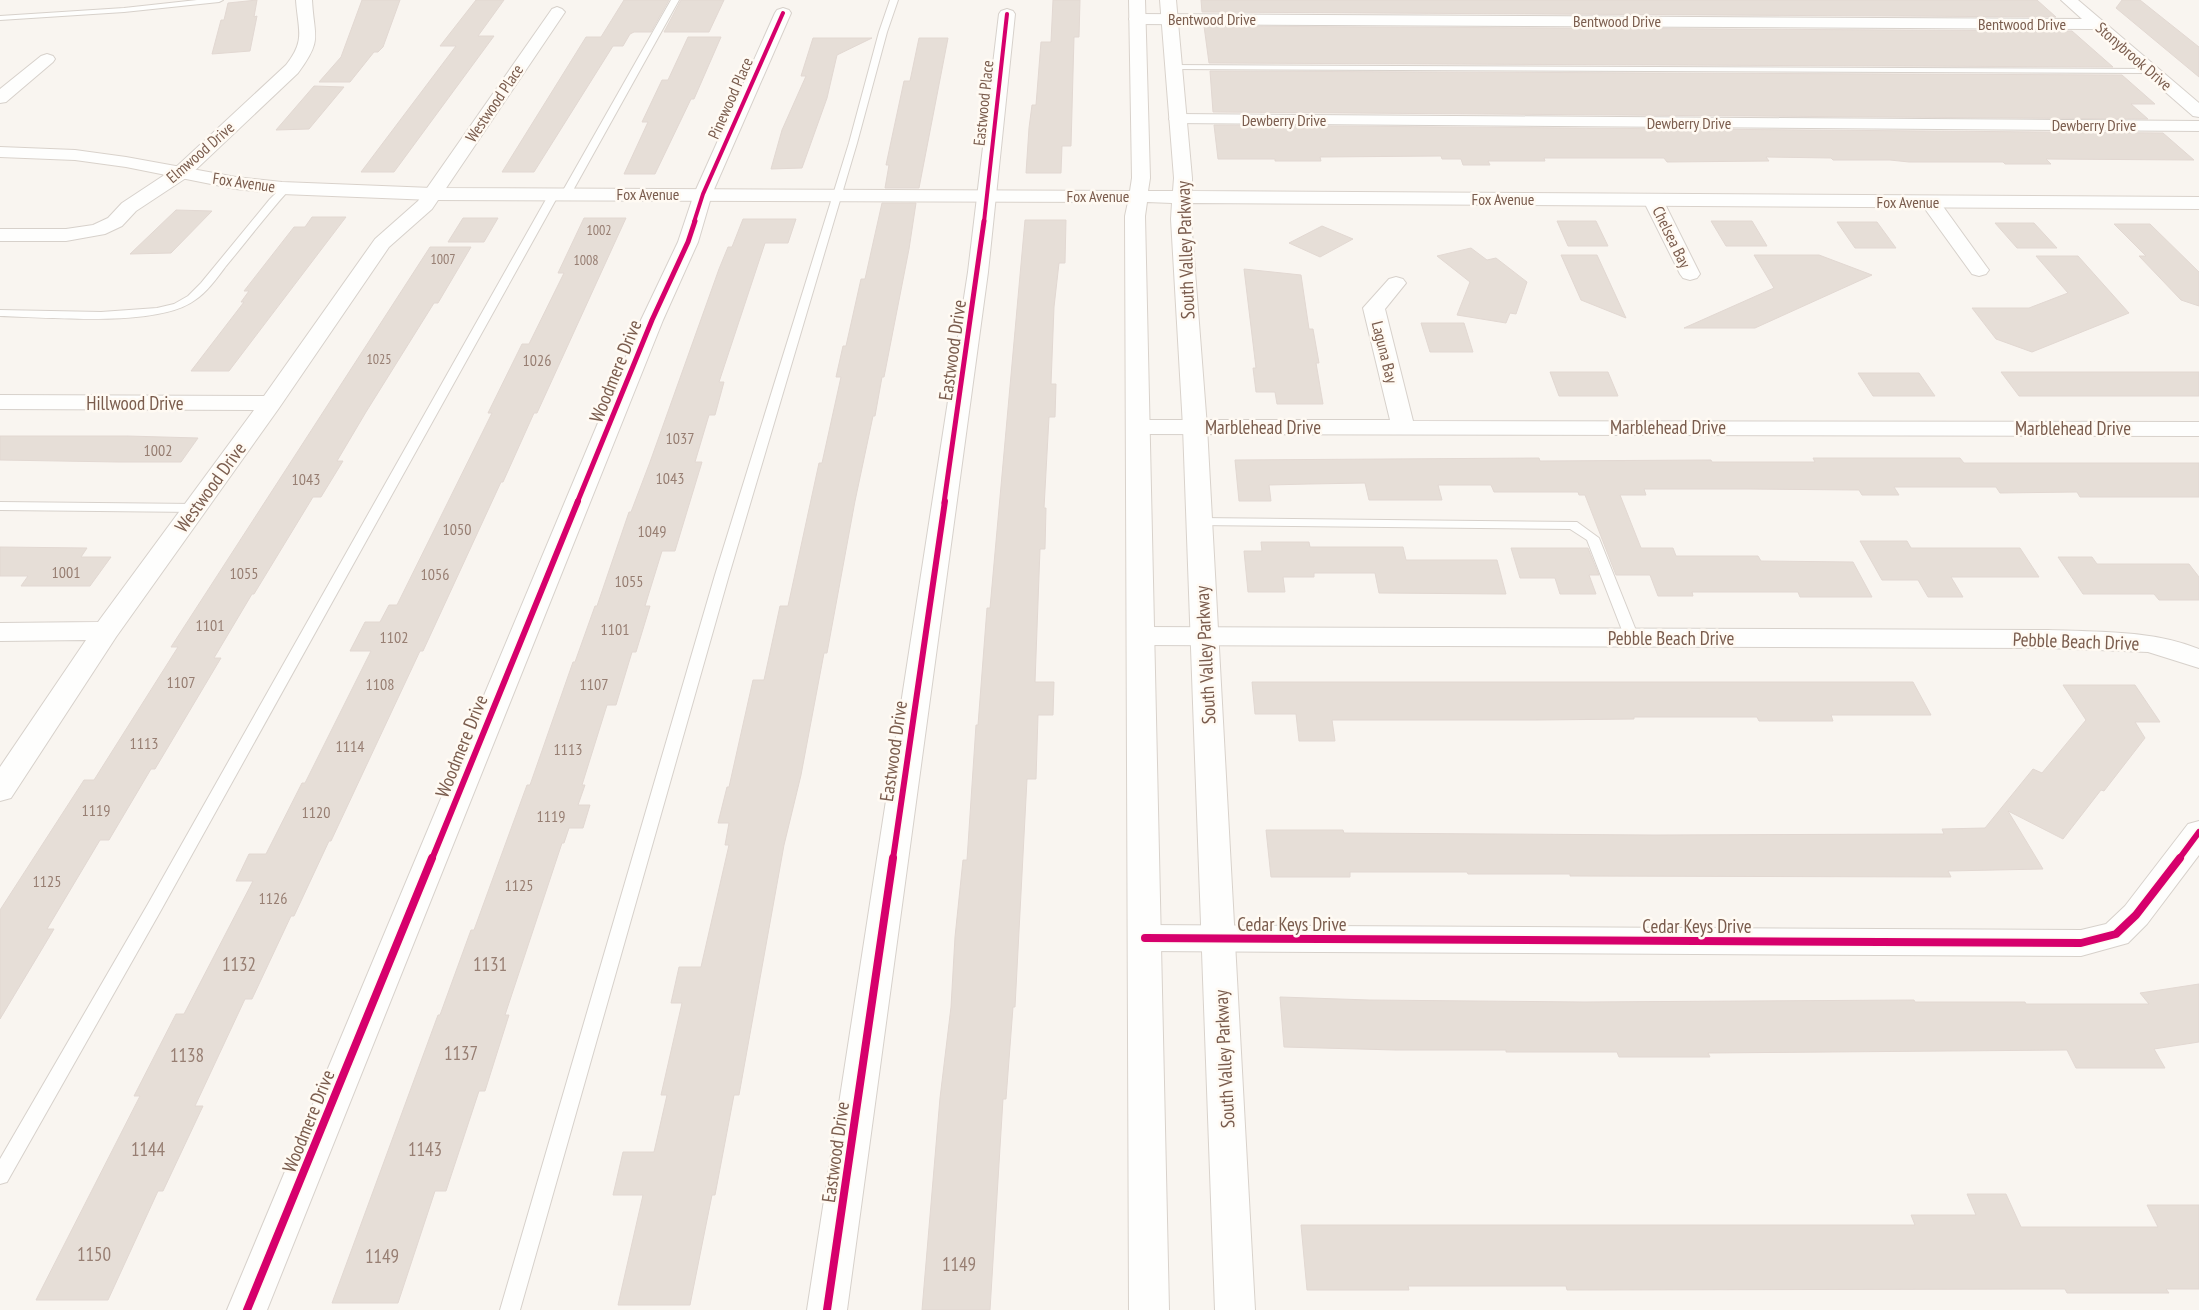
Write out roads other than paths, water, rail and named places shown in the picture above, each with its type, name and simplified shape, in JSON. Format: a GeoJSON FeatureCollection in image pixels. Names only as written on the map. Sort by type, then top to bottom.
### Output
{"type":"FeatureCollection","features":[{"type":"Feature","properties":{"kind":"street","name":"Elmwood Drive"},"geometry":{"type":"LineString","coordinates":[[0,235],[66,235],[98,230],[115,222],[129,207],[182,172],[292,69],[303,55],[308,43],[304,22],[304,0]]}},
{"type":"Feature","properties":{"kind":"street"},"geometry":{"type":"LineString","coordinates":[[1137,0],[1141,178],[1135,216],[1149,1310]]}},
{"type":"Feature","properties":{"kind":"street","name":"South Valley Parkway"},"geometry":{"type":"LineString","coordinates":[[1168,0],[1183,178],[1181,219],[1195,427],[1235,1310]]}},
{"type":"Feature","properties":{"kind":"street","name":"Stonybrook Drive"},"geometry":{"type":"LineString","coordinates":[[2069,0],[2199,112]]}},
{"type":"Feature","properties":{"kind":"street","name":"Westwood Place"},"geometry":{"type":"LineString","coordinates":[[432,194],[557,12]]}},
{"type":"Feature","properties":{"kind":"street","name":"Pinewood Place"},"geometry":{"type":"LineString","coordinates":[[703,194],[783,13]]}},
{"type":"Feature","properties":{"kind":"street","name":"Eastwood Place"},"geometry":{"type":"LineString","coordinates":[[987,196],[1007,14]]}},
{"type":"Feature","properties":{"kind":"street","name":"Bentwood Drive"},"geometry":{"type":"LineString","coordinates":[[1137,19],[2097,24]]}},
{"type":"Feature","properties":{"kind":"street"},"geometry":{"type":"LineString","coordinates":[[0,98],[47,59]]}},
{"type":"Feature","properties":{"kind":"street","name":"Dewberry Drive"},"geometry":{"type":"LineString","coordinates":[[1178,119],[2199,126]]}},
{"type":"Feature","properties":{"kind":"street","name":"Fox Avenue"},"geometry":{"type":"LineString","coordinates":[[0,152],[76,155],[182,172],[236,183],[286,188],[432,194],[1138,196],[2199,203]]}},
{"type":"Feature","properties":{"kind":"street","name":"Westwood Drive"},"geometry":{"type":"LineString","coordinates":[[2,785],[106,632],[271,403],[382,243],[415,214],[432,194]]}},
{"type":"Feature","properties":{"kind":"street","name":"Woodmere Drive"},"geometry":{"type":"LineString","coordinates":[[247,1310],[648,329],[688,242],[703,194]]}},
{"type":"Feature","properties":{"kind":"street","name":"Eastwood Drive"},"geometry":{"type":"LineString","coordinates":[[827,1310],[978,272],[987,196]]}},
{"type":"Feature","properties":{"kind":"street","name":"Chelsea Bay"},"geometry":{"type":"LineString","coordinates":[[1653,200],[1690,274]]}},
{"type":"Feature","properties":{"kind":"street"},"geometry":{"type":"LineString","coordinates":[[1930,202],[1979,270]]}},
{"type":"Feature","properties":{"kind":"street","name":"Laguna Bay"},"geometry":{"type":"LineString","coordinates":[[1396,283],[1374,308],[1403,427]]}},
{"type":"Feature","properties":{"kind":"street","name":"Hillwood Drive"},"geometry":{"type":"LineString","coordinates":[[0,402],[271,403]]}},
{"type":"Feature","properties":{"kind":"street","name":"Marblehead Drive"},"geometry":{"type":"LineString","coordinates":[[1138,427],[2199,429]]}},
{"type":"Feature","properties":{"kind":"street"},"geometry":{"type":"LineString","coordinates":[[0,632],[106,632]]}},
{"type":"Feature","properties":{"kind":"street","name":"Pebble Beach Drive"},"geometry":{"type":"LineString","coordinates":[[1141,636],[2048,639],[2130,642],[2156,645],[2199,659]]}},
{"type":"Feature","properties":{"kind":"street","name":"Cedar Keys Drive"},"geometry":{"type":"LineString","coordinates":[[1144,938],[2081,943],[2116,934],[2136,915],[2199,832]]}},
{"type":"Feature","properties":{"kind":"lane"},"geometry":{"type":"LineString","coordinates":[[0,18],[219,0]]}},
{"type":"Feature","properties":{"kind":"lane"},"geometry":{"type":"LineString","coordinates":[[0,1176],[560,194],[675,0]]}},
{"type":"Feature","properties":{"kind":"lane"},"geometry":{"type":"LineString","coordinates":[[510,1310],[722,575],[853,143],[883,32],[894,0]]}},
{"type":"Feature","properties":{"kind":"lane"},"geometry":{"type":"LineString","coordinates":[[1174,67],[2151,71]]}},
{"type":"Feature","properties":{"kind":"lane"},"geometry":{"type":"LineString","coordinates":[[0,313],[133,314],[154,313],[172,309],[191,299],[236,248],[269,205],[286,188]]}},
{"type":"Feature","properties":{"kind":"lane"},"geometry":{"type":"LineString","coordinates":[[0,506],[196,508]]}},
{"type":"Feature","properties":{"kind":"lane"},"geometry":{"type":"LineString","coordinates":[[1199,522],[1573,525],[1593,538],[1632,638]]}}]}
